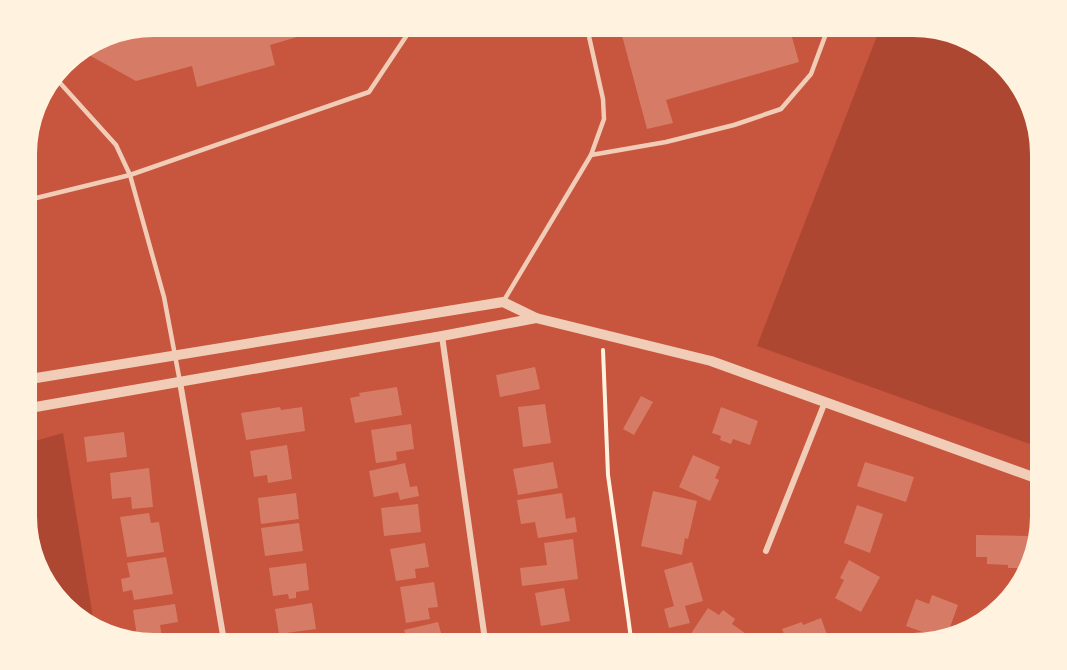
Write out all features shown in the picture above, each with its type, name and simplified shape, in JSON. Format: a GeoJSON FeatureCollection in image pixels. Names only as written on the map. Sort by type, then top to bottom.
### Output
{"type":"FeatureCollection","features":[{"type":"Feature","properties":{"kind":"street"},"geometry":{"type":"LineString","coordinates":[[33,379],[503,302],[536,318],[711,360],[1034,477]]}},
{"type":"Feature","properties":{"kind":"street"},"geometry":{"type":"LineString","coordinates":[[33,407],[536,318]]}},
{"type":"Feature","properties":{"kind":"street"},"geometry":{"type":"LineString","coordinates":[[442,336],[485,637]]}},
{"type":"Feature","properties":{"kind":"street"},"geometry":{"type":"LineString","coordinates":[[180,382],[223,637]]}},
{"type":"Feature","properties":{"kind":"street"},"geometry":{"type":"LineString","coordinates":[[766,551],[825,402]]}},
{"type":"Feature","properties":{"kind":"lane"},"geometry":{"type":"LineString","coordinates":[[33,199],[130,175],[369,92],[408,33]]}},
{"type":"Feature","properties":{"kind":"lane"},"geometry":{"type":"LineString","coordinates":[[503,302],[591,155],[604,119],[603,99],[588,33]]}},
{"type":"Feature","properties":{"kind":"lane"},"geometry":{"type":"LineString","coordinates":[[591,155],[666,142],[734,125],[781,109],[811,74],[827,33]]}},
{"type":"Feature","properties":{"kind":"lane"},"geometry":{"type":"LineString","coordinates":[[58,81],[116,145],[130,175],[164,297],[180,382]]}},
{"type":"Feature","properties":{"kind":"path"},"geometry":{"type":"LineString","coordinates":[[603,334],[608,476],[631,637]]}},
{"type":"Feature","properties":{"kind":"shaded area"},"geometry":{"type":"Polygon","coordinates":[[[878,33],[929,34],[952,39],[980,53],[999,68],[1018,93],[1025,108],[1034,146],[1034,445],[757,346],[878,33]]]}},
{"type":"Feature","properties":{"kind":"shaded area"},"geometry":{"type":"Polygon","coordinates":[[[63,433],[94,621],[68,602],[58,590],[45,570],[39,555],[33,516],[33,441],[63,433]]]}},
{"type":"Feature","properties":{"kind":"building"},"geometry":{"type":"Polygon","coordinates":[[[311,33],[270,45],[275,65],[197,87],[192,66],[136,81],[86,54],[115,39],[138,34],[311,33]]]}},
{"type":"Feature","properties":{"kind":"building"},"geometry":{"type":"Polygon","coordinates":[[[621,33],[791,33],[799,62],[666,100],[673,123],[647,129],[621,33]]]}},
{"type":"Feature","properties":{"kind":"building"},"geometry":{"type":"Polygon","coordinates":[[[535,367],[540,389],[500,397],[496,375],[535,367]]]}},
{"type":"Feature","properties":{"kind":"building"},"geometry":{"type":"Polygon","coordinates":[[[397,387],[402,415],[355,423],[350,398],[360,396],[359,393],[397,387]]]}},
{"type":"Feature","properties":{"kind":"building"},"geometry":{"type":"Polygon","coordinates":[[[641,396],[653,402],[634,435],[623,429],[641,396]]]}},
{"type":"Feature","properties":{"kind":"building"},"geometry":{"type":"Polygon","coordinates":[[[545,404],[551,443],[523,447],[518,407],[545,404]]]}},
{"type":"Feature","properties":{"kind":"building"},"geometry":{"type":"Polygon","coordinates":[[[280,407],[281,410],[302,407],[305,431],[246,440],[241,413],[280,407]]]}},
{"type":"Feature","properties":{"kind":"building"},"geometry":{"type":"Polygon","coordinates":[[[721,407],[758,421],[750,445],[733,439],[731,444],[720,440],[721,436],[712,433],[721,407]]]}},
{"type":"Feature","properties":{"kind":"building"},"geometry":{"type":"Polygon","coordinates":[[[411,424],[414,449],[396,452],[397,460],[376,463],[371,430],[411,424]]]}},
{"type":"Feature","properties":{"kind":"building"},"geometry":{"type":"Polygon","coordinates":[[[124,432],[127,457],[87,462],[84,437],[124,432]]]}},
{"type":"Feature","properties":{"kind":"building"},"geometry":{"type":"Polygon","coordinates":[[[287,445],[292,479],[268,483],[267,475],[254,477],[250,451],[287,445]]]}},
{"type":"Feature","properties":{"kind":"building"},"geometry":{"type":"Polygon","coordinates":[[[693,455],[720,467],[715,478],[719,480],[710,501],[679,487],[693,455]]]}},
{"type":"Feature","properties":{"kind":"building"},"geometry":{"type":"Polygon","coordinates":[[[553,462],[558,488],[518,495],[513,469],[553,462]]]}},
{"type":"Feature","properties":{"kind":"building"},"geometry":{"type":"Polygon","coordinates":[[[865,462],[914,477],[906,502],[857,486],[865,462]]]}},
{"type":"Feature","properties":{"kind":"building"},"geometry":{"type":"Polygon","coordinates":[[[405,463],[410,487],[417,486],[419,496],[400,500],[398,492],[374,497],[369,471],[405,463]]]}},
{"type":"Feature","properties":{"kind":"building"},"geometry":{"type":"Polygon","coordinates":[[[149,468],[153,507],[132,509],[131,497],[112,499],[110,473],[149,468]]]}},
{"type":"Feature","properties":{"kind":"building"},"geometry":{"type":"Polygon","coordinates":[[[653,491],[697,501],[682,555],[641,546],[653,491]]]}},
{"type":"Feature","properties":{"kind":"building"},"geometry":{"type":"Polygon","coordinates":[[[296,493],[299,519],[261,524],[258,498],[296,493]]]}},
{"type":"Feature","properties":{"kind":"building"},"geometry":{"type":"Polygon","coordinates":[[[562,493],[566,519],[575,517],[577,532],[538,538],[535,522],[521,524],[517,500],[562,493]]]}},
{"type":"Feature","properties":{"kind":"building"},"geometry":{"type":"Polygon","coordinates":[[[418,504],[421,532],[384,536],[381,508],[418,504]]]}},
{"type":"Feature","properties":{"kind":"building"},"geometry":{"type":"Polygon","coordinates":[[[857,505],[883,514],[870,553],[844,543],[857,505]]]}},
{"type":"Feature","properties":{"kind":"building"},"geometry":{"type":"Polygon","coordinates":[[[149,513],[151,523],[159,522],[164,552],[127,557],[120,517],[149,513]]]}},
{"type":"Feature","properties":{"kind":"building"},"geometry":{"type":"Polygon","coordinates":[[[299,523],[303,551],[265,556],[261,528],[299,523]]]}},
{"type":"Feature","properties":{"kind":"building"},"geometry":{"type":"Polygon","coordinates":[[[976,535],[1033,536],[1023,568],[987,564],[987,557],[976,557],[976,535]]]}},
{"type":"Feature","properties":{"kind":"building"},"geometry":{"type":"Polygon","coordinates":[[[573,539],[578,579],[522,586],[520,568],[547,565],[544,543],[573,539]]]}},
{"type":"Feature","properties":{"kind":"building"},"geometry":{"type":"Polygon","coordinates":[[[425,543],[429,567],[415,569],[416,578],[396,581],[390,549],[425,543]]]}},
{"type":"Feature","properties":{"kind":"building"},"geometry":{"type":"Polygon","coordinates":[[[166,557],[173,594],[134,600],[132,590],[123,592],[121,579],[130,577],[127,563],[166,557]]]}},
{"type":"Feature","properties":{"kind":"building"},"geometry":{"type":"Polygon","coordinates":[[[849,560],[880,577],[861,612],[835,598],[844,580],[840,578],[849,560]]]}},
{"type":"Feature","properties":{"kind":"building"},"geometry":{"type":"Polygon","coordinates":[[[692,562],[703,601],[685,606],[690,623],[669,628],[664,609],[674,606],[664,570],[692,562]]]}},
{"type":"Feature","properties":{"kind":"building"},"geometry":{"type":"Polygon","coordinates":[[[306,563],[309,590],[296,592],[296,598],[289,599],[288,594],[273,596],[269,568],[306,563]]]}},
{"type":"Feature","properties":{"kind":"building"},"geometry":{"type":"Polygon","coordinates":[[[434,582],[438,607],[428,608],[430,619],[406,623],[400,587],[434,582]]]}},
{"type":"Feature","properties":{"kind":"building"},"geometry":{"type":"Polygon","coordinates":[[[564,588],[570,621],[541,626],[535,593],[564,588]]]}},
{"type":"Feature","properties":{"kind":"building"},"geometry":{"type":"Polygon","coordinates":[[[932,595],[958,605],[949,630],[946,629],[944,633],[932,635],[906,626],[916,599],[929,604],[932,595]]]}},
{"type":"Feature","properties":{"kind":"building"},"geometry":{"type":"Polygon","coordinates":[[[312,603],[316,629],[279,634],[275,609],[312,603]]]}},
{"type":"Feature","properties":{"kind":"building"},"geometry":{"type":"Polygon","coordinates":[[[175,604],[178,622],[160,625],[162,637],[137,636],[133,610],[175,604]]]}},
{"type":"Feature","properties":{"kind":"building"},"geometry":{"type":"Polygon","coordinates":[[[708,608],[719,615],[723,610],[735,619],[732,624],[751,637],[689,637],[708,608]]]}},
{"type":"Feature","properties":{"kind":"building"},"geometry":{"type":"Polygon","coordinates":[[[821,618],[828,637],[785,637],[782,629],[802,622],[803,625],[821,618]]]}},
{"type":"Feature","properties":{"kind":"building"},"geometry":{"type":"Polygon","coordinates":[[[438,622],[442,637],[394,637],[405,633],[404,630],[438,622]]]}}]}
